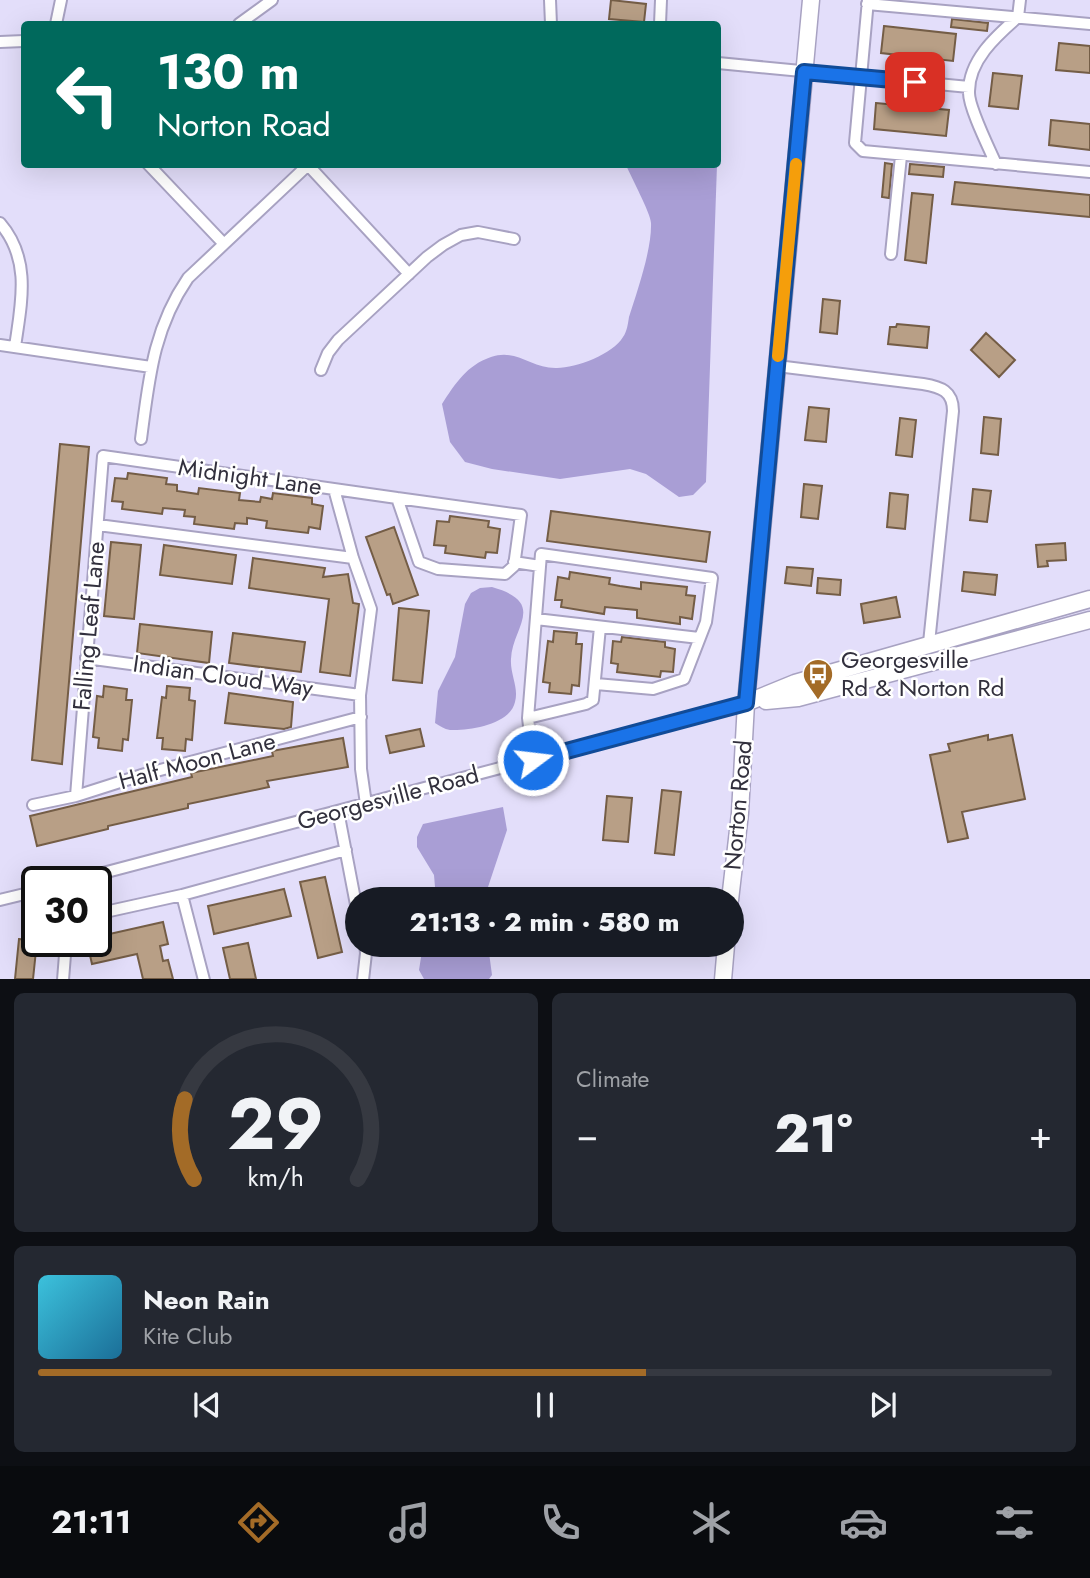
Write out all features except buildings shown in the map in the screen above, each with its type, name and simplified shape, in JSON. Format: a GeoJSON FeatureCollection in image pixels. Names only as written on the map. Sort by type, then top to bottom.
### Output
{"type":"FeatureCollection","features":[{"type":"Feature","properties":{"kind":"main road","name":"Norton Road"},"geometry":{"type":"LineString","coordinates":[[731,887],[811,0]]}},
{"type":"Feature","properties":{"kind":"main road","name":"Georgesville Road"},"geometry":{"type":"LineString","coordinates":[[746,703],[795,683],[1090,599]]}},
{"type":"Feature","properties":{"kind":"main road","name":"Georgesville Road"},"geometry":{"type":"LineString","coordinates":[[746,703],[798,698],[1090,620]]}},
{"type":"Feature","properties":{"kind":"main road"},"geometry":{"type":"LineString","coordinates":[[723,979],[725,957]]}},
{"type":"Feature","properties":{"kind":"street"},"geometry":{"type":"LineString","coordinates":[[57,21],[61,0]]}},
{"type":"Feature","properties":{"kind":"street"},"geometry":{"type":"LineString","coordinates":[[243,21],[272,0]]}},
{"type":"Feature","properties":{"kind":"street"},"geometry":{"type":"LineString","coordinates":[[550,0],[551,21]]}},
{"type":"Feature","properties":{"kind":"street"},"geometry":{"type":"LineString","coordinates":[[660,21],[661,0]]}},
{"type":"Feature","properties":{"kind":"street"},"geometry":{"type":"LineString","coordinates":[[996,164],[970,101],[969,87],[987,47],[1018,17],[1020,0]]}},
{"type":"Feature","properties":{"kind":"street"},"geometry":{"type":"LineString","coordinates":[[1090,24],[868,2],[855,143],[863,151],[901,156],[1090,172]]}},
{"type":"Feature","properties":{"kind":"street"},"geometry":{"type":"LineString","coordinates":[[0,42],[21,41]]}},
{"type":"Feature","properties":{"kind":"street"},"geometry":{"type":"LineString","coordinates":[[721,63],[969,87]]}},
{"type":"Feature","properties":{"kind":"street"},"geometry":{"type":"LineString","coordinates":[[891,254],[901,156]]}},
{"type":"Feature","properties":{"kind":"street"},"geometry":{"type":"LineString","coordinates":[[152,168],[223,244]]}},
{"type":"Feature","properties":{"kind":"street"},"geometry":{"type":"LineString","coordinates":[[141,439],[151,367],[163,322],[173,299],[188,278],[305,168]]}},
{"type":"Feature","properties":{"kind":"street"},"geometry":{"type":"LineString","coordinates":[[311,168],[409,274]]}},
{"type":"Feature","properties":{"kind":"street"},"geometry":{"type":"LineString","coordinates":[[0,223],[13,242],[23,272],[15,348]]}},
{"type":"Feature","properties":{"kind":"street"},"geometry":{"type":"LineString","coordinates":[[321,370],[328,353],[338,340],[427,257],[461,235],[478,232],[514,239]]}},
{"type":"Feature","properties":{"kind":"street"},"geometry":{"type":"LineString","coordinates":[[0,345],[151,367]]}},
{"type":"Feature","properties":{"kind":"street"},"geometry":{"type":"LineString","coordinates":[[777,366],[923,384],[944,389],[949,393],[953,411],[929,643]]}},
{"type":"Feature","properties":{"kind":"street","name":"Midnight Lane"},"geometry":{"type":"LineString","coordinates":[[103,456],[521,515],[514,562]]}},
{"type":"Feature","properties":{"kind":"street","name":"Falling Leaf Lane"},"geometry":{"type":"LineString","coordinates":[[76,796],[103,456]]}},
{"type":"Feature","properties":{"kind":"street"},"geometry":{"type":"LineString","coordinates":[[334,489],[353,558],[371,609],[360,695],[361,769],[366,804]]}},
{"type":"Feature","properties":{"kind":"street"},"geometry":{"type":"LineString","coordinates":[[397,498],[419,562],[438,569],[505,575],[510,572],[514,562],[540,560],[712,578],[706,622],[684,679],[653,688],[596,684]]}},
{"type":"Feature","properties":{"kind":"street"},"geometry":{"type":"LineString","coordinates":[[98,525],[353,558]]}},
{"type":"Feature","properties":{"kind":"street"},"geometry":{"type":"LineString","coordinates":[[533,760],[528,718],[540,560]]}},
{"type":"Feature","properties":{"kind":"street"},"geometry":{"type":"LineString","coordinates":[[536,619],[699,638]]}},
{"type":"Feature","properties":{"kind":"street"},"geometry":{"type":"LineString","coordinates":[[528,718],[593,700],[600,627]]}},
{"type":"Feature","properties":{"kind":"street","name":"Indian Cloud Way"},"geometry":{"type":"LineString","coordinates":[[86,658],[360,695]]}},
{"type":"Feature","properties":{"kind":"street","name":"Georgesville Road"},"geometry":{"type":"LineString","coordinates":[[112,871],[746,703]]}},
{"type":"Feature","properties":{"kind":"street","name":"Half Moon Lane"},"geometry":{"type":"LineString","coordinates":[[33,805],[76,796],[145,774],[362,717]]}},
{"type":"Feature","properties":{"kind":"street"},"geometry":{"type":"LineString","coordinates":[[338,811],[353,887]]}},
{"type":"Feature","properties":{"kind":"street"},"geometry":{"type":"LineString","coordinates":[[112,910],[182,895],[346,850]]}},
{"type":"Feature","properties":{"kind":"street"},"geometry":{"type":"LineString","coordinates":[[0,900],[21,895]]}},
{"type":"Feature","properties":{"kind":"street"},"geometry":{"type":"LineString","coordinates":[[182,895],[204,979]]}},
{"type":"Feature","properties":{"kind":"street"},"geometry":{"type":"LineString","coordinates":[[63,979],[65,957]]}},
{"type":"Feature","properties":{"kind":"street"},"geometry":{"type":"LineString","coordinates":[[363,979],[366,957]]}},
{"type":"Feature","properties":{"kind":"shaded area"},"geometry":{"type":"Polygon","coordinates":[[[627,168],[717,168],[706,482],[693,495],[679,497],[646,474],[630,469],[560,479],[492,469],[465,462],[450,442],[442,404],[468,370],[483,360],[500,355],[517,357],[548,367],[574,366],[603,354],[624,335],[647,258],[651,233],[650,218],[627,168]]]}},
{"type":"Feature","properties":{"kind":"shaded area"},"geometry":{"type":"Polygon","coordinates":[[[492,587],[509,593],[519,600],[523,608],[511,659],[515,702],[512,710],[505,716],[488,725],[446,729],[435,723],[438,691],[455,657],[465,604],[471,593],[480,588],[492,587]]]}},
{"type":"Feature","properties":{"kind":"shaded area"},"geometry":{"type":"Polygon","coordinates":[[[503,807],[507,830],[488,887],[435,887],[434,875],[417,847],[417,837],[423,824],[503,807]]]}},
{"type":"Feature","properties":{"kind":"shaded area"},"geometry":{"type":"Polygon","coordinates":[[[421,957],[490,957],[492,975],[489,979],[424,979],[419,970],[421,957]]]}},
{"type":"Feature","properties":{"kind":"slow traffic"},"geometry":{"type":"LineString","coordinates":[[778,356],[796,164]]}},
{"type":"Feature","properties":{"kind":"place","name":"Georgesville Rd & Norton Rd"},"geometry":{"type":"Point","coordinates":[818,701]}},
{"type":"Feature","properties":{"kind":"route"},"geometry":{"type":"LineString","coordinates":[[533,760],[746,703],[804,72],[915,82]]}}]}
